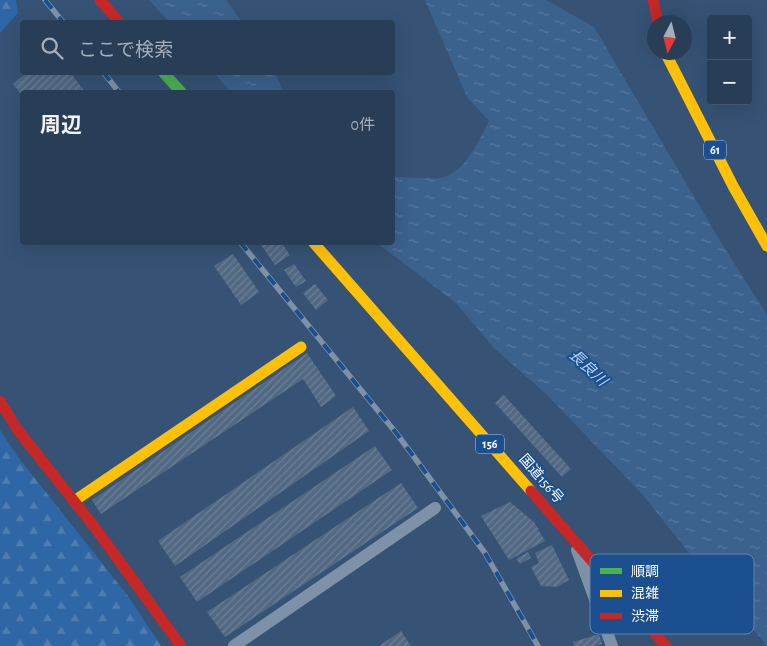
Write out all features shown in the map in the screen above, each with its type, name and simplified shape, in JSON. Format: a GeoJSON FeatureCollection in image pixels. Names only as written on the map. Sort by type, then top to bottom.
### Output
{"type":"FeatureCollection","features":[{"type":"Feature","properties":{"kind":"main road"},"geometry":{"type":"LineString","coordinates":[[100,0],[117,20]]}},
{"type":"Feature","properties":{"kind":"main road"},"geometry":{"type":"LineString","coordinates":[[653,0],[656,15]]}},
{"type":"Feature","properties":{"kind":"main road","name":"61"},"geometry":{"type":"LineString","coordinates":[[669,60],[733,186],[767,246]]}},
{"type":"Feature","properties":{"kind":"main road"},"geometry":{"type":"LineString","coordinates":[[166,75],[179,90]]}},
{"type":"Feature","properties":{"kind":"main road","name":"国道156号"},"geometry":{"type":"LineString","coordinates":[[316,245],[590,558]]}},
{"type":"Feature","properties":{"kind":"main road"},"geometry":{"type":"LineString","coordinates":[[74,501],[301,347]]}},
{"type":"Feature","properties":{"kind":"main road"},"geometry":{"type":"LineString","coordinates":[[0,401],[17,429],[96,528],[181,646]]}},
{"type":"Feature","properties":{"kind":"main road","name":"国道156号"},"geometry":{"type":"LineString","coordinates":[[656,634],[666,646]]}},
{"type":"Feature","properties":{"kind":"street"},"geometry":{"type":"LineString","coordinates":[[234,646],[435,508]]}},
{"type":"Feature","properties":{"kind":"street"},"geometry":{"type":"LineString","coordinates":[[572,537],[590,586]]}},
{"type":"Feature","properties":{"kind":"street"},"geometry":{"type":"LineString","coordinates":[[608,634],[612,646]]}},
{"type":"Feature","properties":{"kind":"green space"},"geometry":{"type":"Polygon","coordinates":[[[0,0],[16,0],[18,13],[0,33],[0,0]]]}},
{"type":"Feature","properties":{"kind":"green space"},"geometry":{"type":"Polygon","coordinates":[[[0,430],[18,457],[128,596],[161,646],[0,646],[0,430]]]}},
{"type":"Feature","properties":{"kind":"water"},"geometry":{"type":"Polygon","coordinates":[[[149,0],[226,0],[241,20],[167,20],[149,0]]]}},
{"type":"Feature","properties":{"kind":"water","name":"長良川"},"geometry":{"type":"Polygon","coordinates":[[[425,0],[546,0],[594,27],[719,239],[767,315],[767,646],[754,631],[754,554],[690,554],[642,494],[547,395],[494,348],[456,303],[380,245],[395,245],[395,177],[440,178],[456,170],[470,156],[489,121],[467,97],[425,0]]]}},
{"type":"Feature","properties":{"kind":"water"},"geometry":{"type":"Polygon","coordinates":[[[216,75],[276,75],[282,90],[229,90],[216,75]]]}},
{"type":"Feature","properties":{"kind":"building"},"geometry":{"type":"Polygon","coordinates":[[[24,75],[72,75],[84,90],[20,90],[20,93],[13,84],[24,75]]]}},
{"type":"Feature","properties":{"kind":"building"},"geometry":{"type":"Polygon","coordinates":[[[261,245],[283,245],[290,255],[275,265],[261,245]]]}},
{"type":"Feature","properties":{"kind":"building"},"geometry":{"type":"Polygon","coordinates":[[[233,254],[259,292],[241,305],[214,266],[233,254]]]}},
{"type":"Feature","properties":{"kind":"building"},"geometry":{"type":"Polygon","coordinates":[[[294,264],[306,281],[296,287],[284,270],[294,264]]]}},
{"type":"Feature","properties":{"kind":"building"},"geometry":{"type":"Polygon","coordinates":[[[315,284],[328,300],[316,310],[303,293],[315,284]]]}},
{"type":"Feature","properties":{"kind":"building"},"geometry":{"type":"Polygon","coordinates":[[[307,353],[336,396],[321,407],[303,379],[101,514],[92,500],[307,353]]]}},
{"type":"Feature","properties":{"kind":"building"},"geometry":{"type":"Polygon","coordinates":[[[504,395],[571,469],[562,477],[495,403],[504,395]]]}},
{"type":"Feature","properties":{"kind":"building"},"geometry":{"type":"Polygon","coordinates":[[[353,407],[369,431],[175,566],[158,541],[353,407]]]}},
{"type":"Feature","properties":{"kind":"building"},"geometry":{"type":"Polygon","coordinates":[[[375,446],[392,470],[197,602],[180,577],[375,446]]]}},
{"type":"Feature","properties":{"kind":"building"},"geometry":{"type":"Polygon","coordinates":[[[401,483],[418,508],[225,637],[207,612],[401,483]]]}},
{"type":"Feature","properties":{"kind":"building"},"geometry":{"type":"Polygon","coordinates":[[[510,502],[534,522],[545,541],[509,560],[481,516],[510,502]]]}},
{"type":"Feature","properties":{"kind":"building"},"geometry":{"type":"Polygon","coordinates":[[[552,545],[569,580],[557,587],[541,586],[531,567],[539,563],[535,553],[552,545]]]}},
{"type":"Feature","properties":{"kind":"building"},"geometry":{"type":"Polygon","coordinates":[[[528,552],[531,558],[520,564],[516,559],[528,552]]]}},
{"type":"Feature","properties":{"kind":"building"},"geometry":{"type":"Polygon","coordinates":[[[401,631],[411,646],[379,646],[401,631]]]}},
{"type":"Feature","properties":{"kind":"building"},"geometry":{"type":"Polygon","coordinates":[[[599,634],[602,644],[574,646],[573,642],[599,634]]]}},
{"type":"Feature","properties":{"kind":"railway"},"geometry":{"type":"LineString","coordinates":[[45,0],[61,20]]}},
{"type":"Feature","properties":{"kind":"railway"},"geometry":{"type":"LineString","coordinates":[[105,75],[117,90]]}},
{"type":"Feature","properties":{"kind":"railway"},"geometry":{"type":"LineString","coordinates":[[242,245],[397,434],[485,553],[538,646]]}},
{"type":"Feature","properties":{"kind":"traffic: fast"},"geometry":{"type":"LineString","coordinates":[[166,75],[179,90]]}},
{"type":"Feature","properties":{"kind":"traffic: slow"},"geometry":{"type":"LineString","coordinates":[[669,60],[733,186],[767,246]]}},
{"type":"Feature","properties":{"kind":"traffic: slow"},"geometry":{"type":"LineString","coordinates":[[316,245],[531,491]]}},
{"type":"Feature","properties":{"kind":"traffic: slow"},"geometry":{"type":"LineString","coordinates":[[74,501],[301,347]]}},
{"type":"Feature","properties":{"kind":"traffic: jam"},"geometry":{"type":"LineString","coordinates":[[100,0],[117,20]]}},
{"type":"Feature","properties":{"kind":"traffic: jam"},"geometry":{"type":"LineString","coordinates":[[653,0],[656,15]]}},
{"type":"Feature","properties":{"kind":"traffic: jam"},"geometry":{"type":"LineString","coordinates":[[0,401],[17,429],[96,529],[181,646]]}},
{"type":"Feature","properties":{"kind":"traffic: jam"},"geometry":{"type":"LineString","coordinates":[[531,491],[590,559]]}},
{"type":"Feature","properties":{"kind":"traffic: jam"},"geometry":{"type":"LineString","coordinates":[[656,634],[666,646]]}}]}
